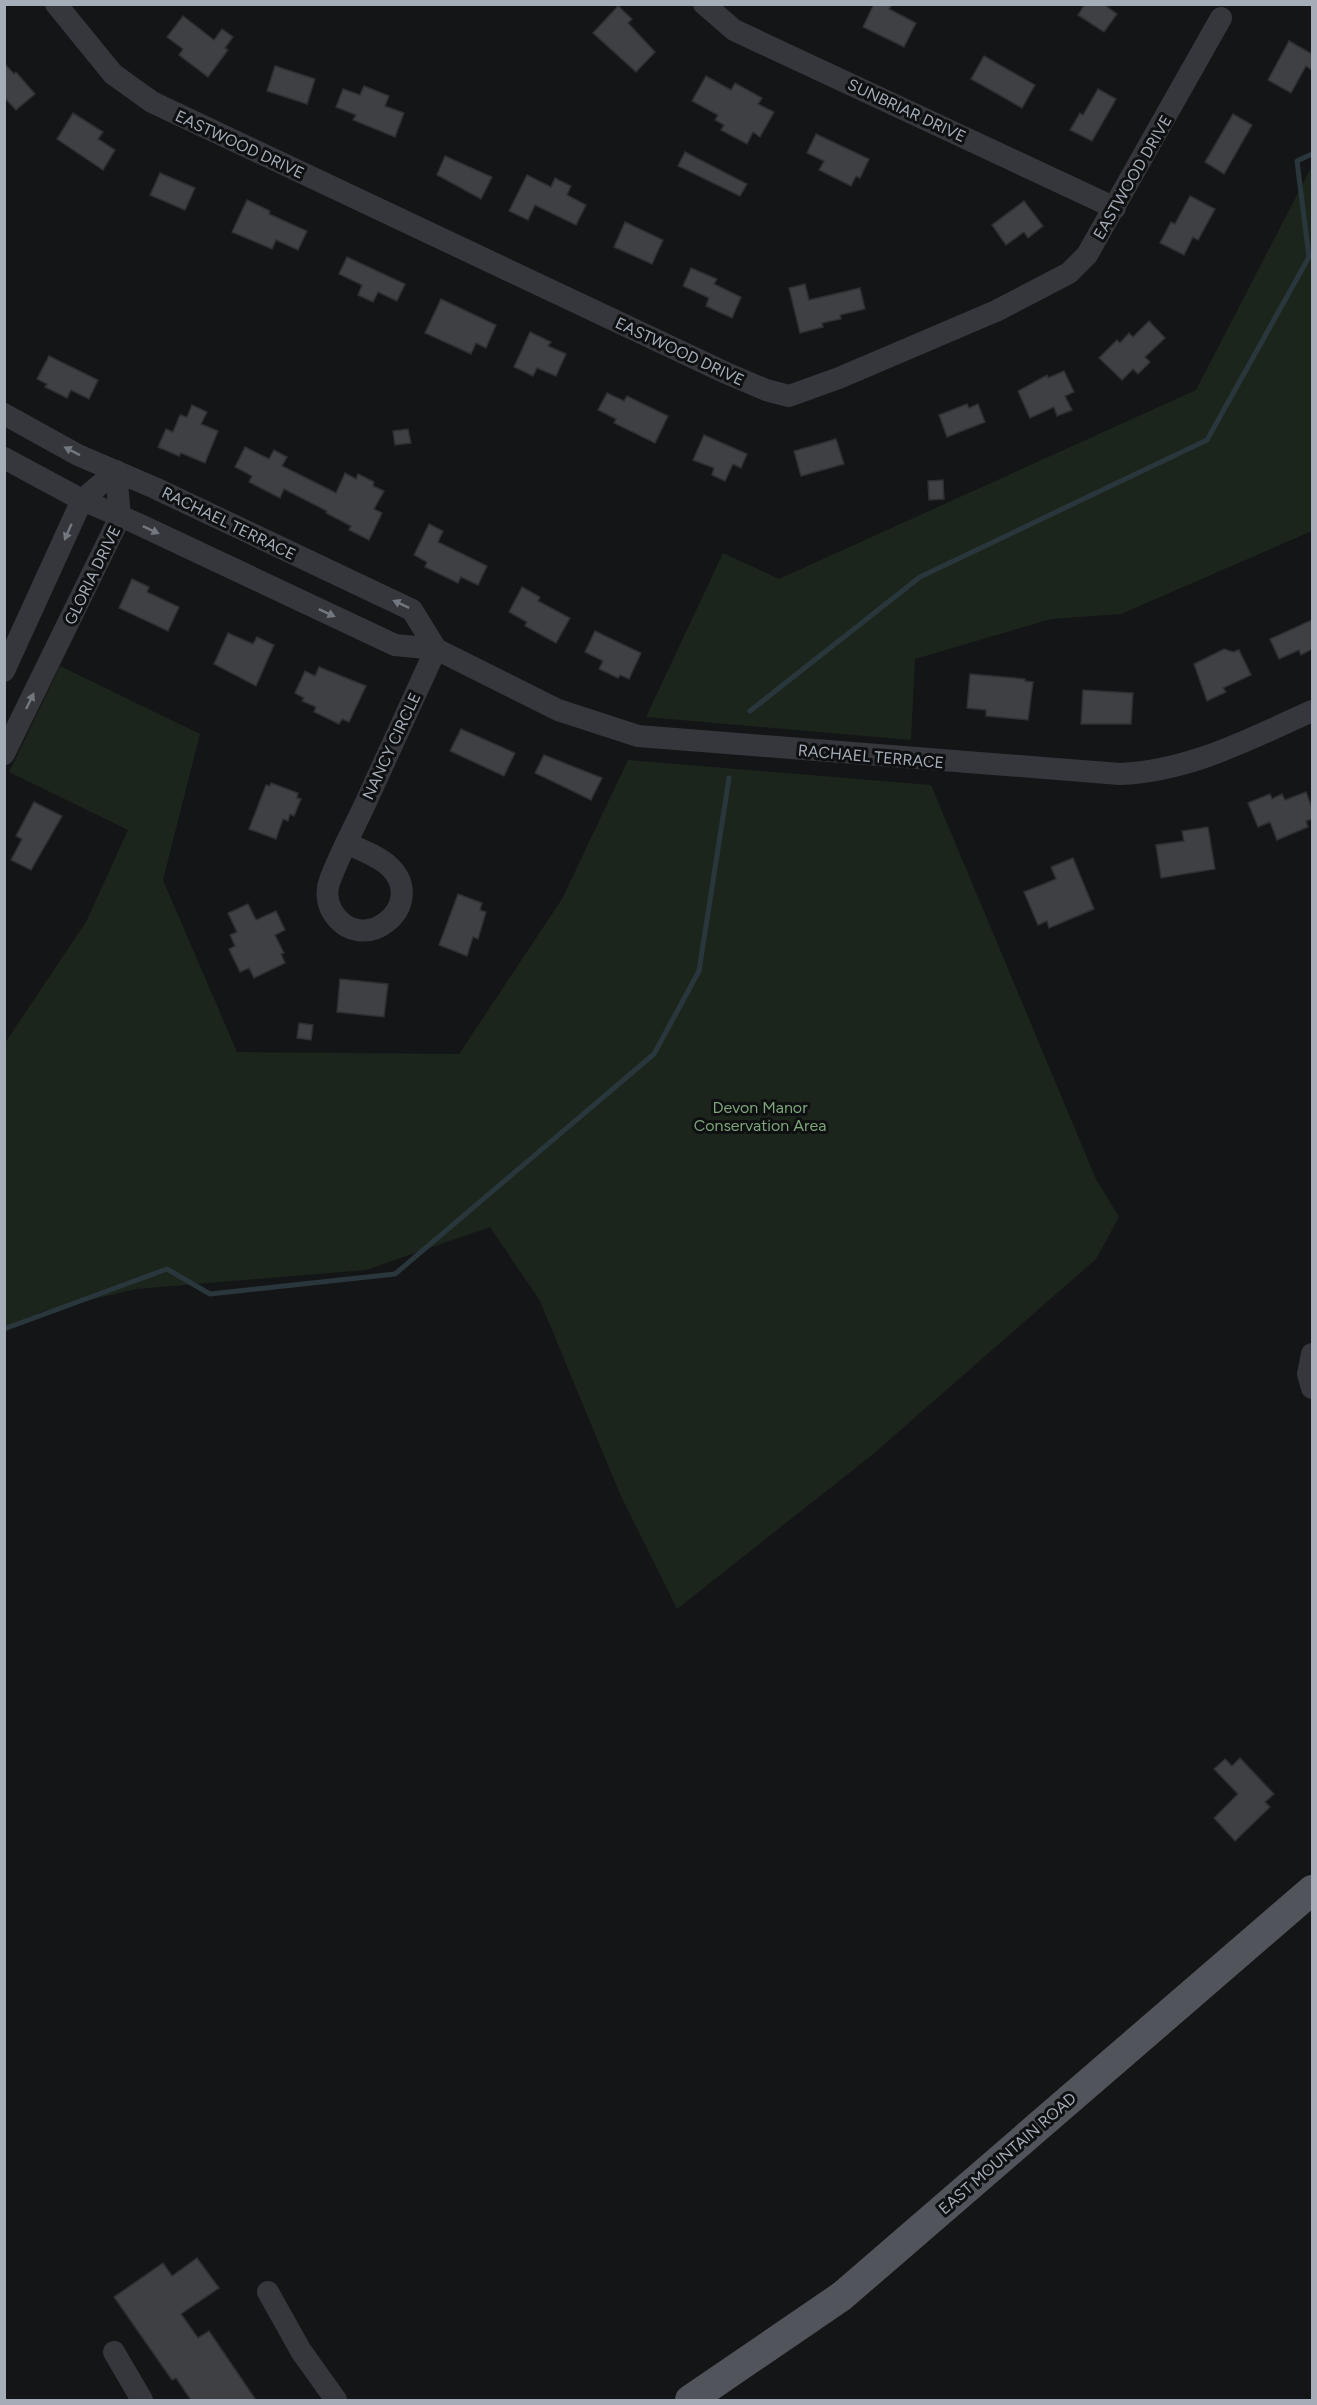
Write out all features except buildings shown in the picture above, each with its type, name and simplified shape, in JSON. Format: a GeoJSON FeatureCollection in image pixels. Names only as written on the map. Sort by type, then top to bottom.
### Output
{"type":"FeatureCollection","features":[{"type":"Feature","properties":{"kind":"main road","name":"EAST MOUNTAIN ROAD"},"geometry":{"type":"LineString","coordinates":[[690,2400],[842,2296],[1312,1890]]}},
{"type":"Feature","properties":{"kind":"street","name":"EASTWOOD DRIVE"},"geometry":{"type":"LineString","coordinates":[[56,4],[112,74],[152,102],[726,373],[766,390],[789,396],[839,378],[956,328],[1033,294],[1069,273],[1088,255],[1221,18]]}},
{"type":"Feature","properties":{"kind":"street","name":"SUNBRIAR DRIVE"},"geometry":{"type":"LineString","coordinates":[[704,4],[734,30],[1115,208]]}},
{"type":"Feature","properties":{"kind":"street","name":"RACHAEL TERRACE"},"geometry":{"type":"LineString","coordinates":[[4,414],[78,454],[412,610],[436,649]]}},
{"type":"Feature","properties":{"kind":"street","name":"RACHAEL TERRACE"},"geometry":{"type":"LineString","coordinates":[[4,458],[82,500],[395,645],[436,649],[558,710],[638,736],[1074,772],[1142,773],[1184,765],[1221,752],[1312,711]]}},
{"type":"Feature","properties":{"kind":"street"},"geometry":{"type":"LineString","coordinates":[[4,671],[82,500],[116,471]]}},
{"type":"Feature","properties":{"kind":"street","name":"GLORIA DRIVE"},"geometry":{"type":"LineString","coordinates":[[4,754],[120,517],[116,471]]}},
{"type":"Feature","properties":{"kind":"street","name":"NANCY CIRCLE"},"geometry":{"type":"LineString","coordinates":[[346,843],[436,649]]}},
{"type":"Feature","properties":{"kind":"street"},"geometry":{"type":"LineString","coordinates":[[1312,1354],[1308,1374],[1312,1388]]}},
{"type":"Feature","properties":{"kind":"street"},"geometry":{"type":"LineString","coordinates":[[268,2292],[301,2351],[336,2400]]}},
{"type":"Feature","properties":{"kind":"street"},"geometry":{"type":"LineString","coordinates":[[114,2352],[142,2400]]}},
{"type":"Feature","properties":{"kind":"green space"},"geometry":{"type":"Polygon","coordinates":[[[1312,166],[1312,531],[1121,614],[1051,619],[915,659],[911,740],[646,717],[723,553],[779,579],[1196,390],[1312,166]]]}},
{"type":"Feature","properties":{"kind":"green space","name":"Devon Manor Conservation Area"},"geometry":{"type":"Polygon","coordinates":[[[60,666],[200,734],[163,880],[237,1052],[459,1054],[562,899],[628,760],[931,785],[1096,1179],[1119,1217],[1096,1259],[872,1455],[677,1609],[620,1494],[540,1301],[490,1227],[366,1270],[136,1289],[44,1311],[5,1328],[5,1043],[86,922],[128,830],[9,772],[60,666]]]}},
{"type":"Feature","properties":{"kind":"waterway"},"geometry":{"type":"LineString","coordinates":[[750,711],[920,577],[1207,440],[1309,257],[1297,161],[1312,154]]}},
{"type":"Feature","properties":{"kind":"waterway"},"geometry":{"type":"LineString","coordinates":[[4,1329],[167,1269],[210,1294],[395,1274],[654,1054],[699,971],[729,778]]}}]}
